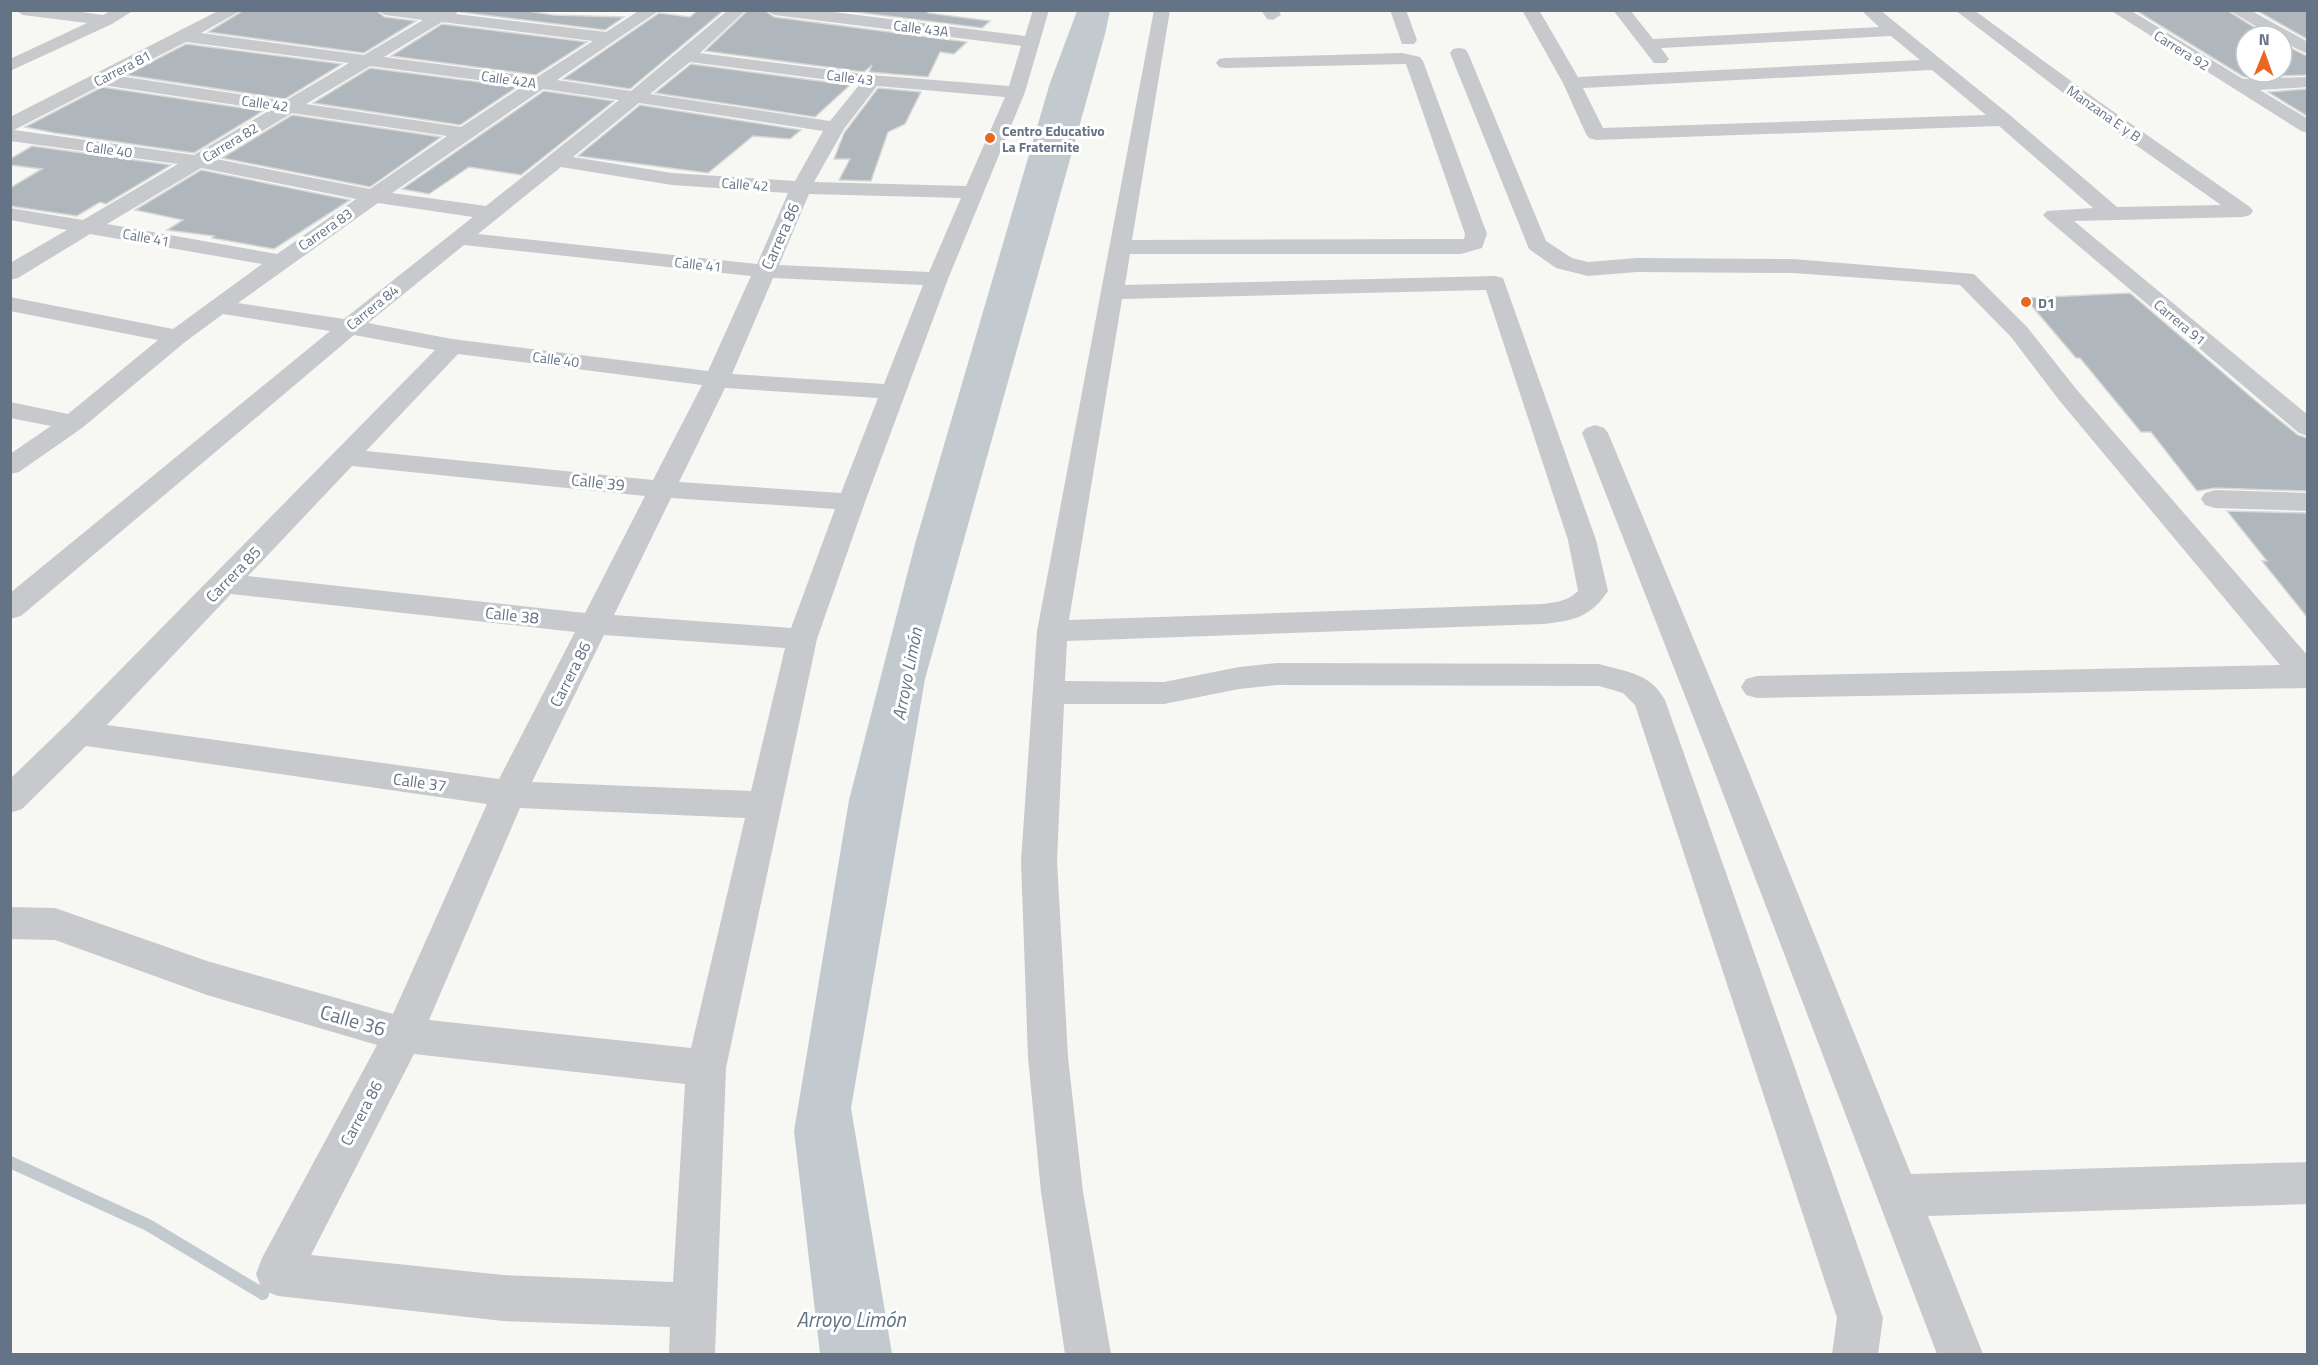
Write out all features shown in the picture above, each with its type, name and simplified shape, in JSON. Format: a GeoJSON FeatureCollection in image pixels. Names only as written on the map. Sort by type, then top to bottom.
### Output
{"type":"FeatureCollection","features":[{"type":"Feature","properties":{"kind":"street"},"geometry":{"type":"LineString","coordinates":[[23,10],[106,20]]}},
{"type":"Feature","properties":{"kind":"street"},"geometry":{"type":"LineString","coordinates":[[10,66],[126,10]]}},
{"type":"Feature","properties":{"kind":"street","name":"Carrera 81"},"geometry":{"type":"LineString","coordinates":[[10,125],[234,10]]}},
{"type":"Feature","properties":{"kind":"street"},"geometry":{"type":"LineString","coordinates":[[385,10],[445,14],[610,38]]}},
{"type":"Feature","properties":{"kind":"street","name":"Carrera 83"},"geometry":{"type":"LineString","coordinates":[[10,466],[73,423],[177,337],[281,261],[464,133],[652,10]]}},
{"type":"Feature","properties":{"kind":"street","name":"Carrera 84"},"geometry":{"type":"LineString","coordinates":[[10,609],[349,327],[686,56],[738,10]]}},
{"type":"Feature","properties":{"kind":"street"},"geometry":{"type":"LineString","coordinates":[[692,1354],[706,1068],[802,639],[851,502],[937,279],[1016,92],[1041,10]]}},
{"type":"Feature","properties":{"kind":"street"},"geometry":{"type":"LineString","coordinates":[[1088,1354],[1062,1192],[1048,1057],[1039,861],[1052,631],[1162,10]]}},
{"type":"Feature","properties":{"kind":"street"},"geometry":{"type":"LineString","coordinates":[[1398,10],[1408,40]]}},
{"type":"Feature","properties":{"kind":"street"},"geometry":{"type":"LineString","coordinates":[[1530,10],[1572,83],[1596,134],[1999,116]]}},
{"type":"Feature","properties":{"kind":"street"},"geometry":{"type":"LineString","coordinates":[[1621,10],[1674,78]]}},
{"type":"Feature","properties":{"kind":"street"},"geometry":{"type":"LineString","coordinates":[[1869,10],[1999,116],[2111,213]]}},
{"type":"Feature","properties":{"kind":"street","name":"Manzana E y B"},"geometry":{"type":"LineString","coordinates":[[1963,10],[2090,104],[2242,211],[2111,213]]}},
{"type":"Feature","properties":{"kind":"street","name":"Carrera 92"},"geometry":{"type":"LineString","coordinates":[[2118,10],[2307,127]]}},
{"type":"Feature","properties":{"kind":"street"},"geometry":{"type":"LineString","coordinates":[[2237,10],[2307,49]]}},
{"type":"Feature","properties":{"kind":"street","name":"Calle 43A"},"geometry":{"type":"LineString","coordinates":[[785,11],[1031,42]]}},
{"type":"Feature","properties":{"kind":"street","name":"Carrera 82"},"geometry":{"type":"LineString","coordinates":[[10,273],[445,14]]}},
{"type":"Feature","properties":{"kind":"street"},"geometry":{"type":"LineString","coordinates":[[1647,44],[1894,32]]}},
{"type":"Feature","properties":{"kind":"street","name":"Calle 42A"},"geometry":{"type":"LineString","coordinates":[[182,36],[539,83],[835,127]]}},
{"type":"Feature","properties":{"kind":"street"},"geometry":{"type":"LineString","coordinates":[[1459,53],[1537,244],[1548,254],[1564,263],[1588,269],[1637,265],[1793,266],[1966,279],[2019,332],[2068,395],[2307,677]]}},
{"type":"Feature","properties":{"kind":"street","name":"Calle 43"},"geometry":{"type":"LineString","coordinates":[[686,56],[872,81],[1016,92]]}},
{"type":"Feature","properties":{"kind":"street"},"geometry":{"type":"LineString","coordinates":[[1121,247],[1461,247],[1474,243],[1476,234],[1414,61],[1402,58],[1226,63]]}},
{"type":"Feature","properties":{"kind":"street"},"geometry":{"type":"LineString","coordinates":[[1572,83],[1936,65]]}},
{"type":"Feature","properties":{"kind":"street","name":"Calle 42"},"geometry":{"type":"LineString","coordinates":[[101,79],[464,133]]}},
{"type":"Feature","properties":{"kind":"street","name":"Carrera 86"},"geometry":{"type":"LineString","coordinates":[[693,1305],[503,1298],[278,1274],[403,1035],[509,794],[717,380],[801,188],[835,127],[872,81]]}},
{"type":"Feature","properties":{"kind":"street"},"geometry":{"type":"LineString","coordinates":[[2239,85],[2307,82]]}},
{"type":"Feature","properties":{"kind":"street","name":"Calle 40"},"geometry":{"type":"LineString","coordinates":[[10,135],[197,161],[373,196],[491,213]]}},
{"type":"Feature","properties":{"kind":"street","name":"Calle 42"},"geometry":{"type":"LineString","coordinates":[[556,160],[672,179],[801,188],[972,192]]}},
{"type":"Feature","properties":{"kind":"street","name":"Carrera 91"},"geometry":{"type":"LineString","coordinates":[[2111,213],[2054,215],[2307,428]]}},
{"type":"Feature","properties":{"kind":"street","name":"Calle 41"},"geometry":{"type":"LineString","coordinates":[[10,214],[281,261]]}},
{"type":"Feature","properties":{"kind":"street","name":"Calle 41"},"geometry":{"type":"LineString","coordinates":[[459,238],[764,271],[850,273],[937,279]]}},
{"type":"Feature","properties":{"kind":"street"},"geometry":{"type":"LineString","coordinates":[[1052,631],[1543,614],[1577,607],[1588,600],[1593,591],[1582,540],[1495,283],[1113,292]]}},
{"type":"Feature","properties":{"kind":"street"},"geometry":{"type":"LineString","coordinates":[[10,304],[177,337]]}},
{"type":"Feature","properties":{"kind":"street","name":"Calle 40"},"geometry":{"type":"LineString","coordinates":[[219,307],[452,346],[717,380],[895,392]]}},
{"type":"Feature","properties":{"kind":"street","name":"Carrera 85"},"geometry":{"type":"LineString","coordinates":[[10,800],[78,733],[452,346]]}},
{"type":"Feature","properties":{"kind":"street"},"geometry":{"type":"LineString","coordinates":[[2280,405],[2307,404]]}},
{"type":"Feature","properties":{"kind":"street"},"geometry":{"type":"LineString","coordinates":[[10,411],[73,423]]}},
{"type":"Feature","properties":{"kind":"street"},"geometry":{"type":"LineString","coordinates":[[1595,433],[1960,1354]]}},
{"type":"Feature","properties":{"kind":"street","name":"Calle 39"},"geometry":{"type":"LineString","coordinates":[[345,457],[662,489],[851,502]]}},
{"type":"Feature","properties":{"kind":"street"},"geometry":{"type":"LineString","coordinates":[[2215,499],[2307,502]]}},
{"type":"Feature","properties":{"kind":"street","name":"Calle 38"},"geometry":{"type":"LineString","coordinates":[[224,583],[595,624],[802,639]]}},
{"type":"Feature","properties":{"kind":"street"},"geometry":{"type":"LineString","coordinates":[[1049,692],[1164,693],[1239,678],[1278,674],[1599,675],[1634,685],[1649,700],[1860,1318],[1856,1354]]}},
{"type":"Feature","properties":{"kind":"street"},"geometry":{"type":"LineString","coordinates":[[1757,687],[2307,677]]}},
{"type":"Feature","properties":{"kind":"street","name":"Calle 37"},"geometry":{"type":"LineString","coordinates":[[78,733],[509,794],[764,805]]}},
{"type":"Feature","properties":{"kind":"street","name":"Calle 36"},"geometry":{"type":"LineString","coordinates":[[10,923],[55,924],[207,978],[403,1035],[706,1068]]}},
{"type":"Feature","properties":{"kind":"street"},"geometry":{"type":"LineString","coordinates":[[1898,1196],[2307,1184]]}},
{"type":"Feature","properties":{"kind":"water","name":"Arroyo Limón"},"geometry":{"type":"Polygon","coordinates":[[[1077,11],[1110,11],[925,679],[851,1108],[892,1354],[820,1354],[794,1131],[849,800],[915,544],[1050,83],[1077,11]]]}},
{"type":"Feature","properties":{"kind":"building"},"geometry":{"type":"Polygon","coordinates":[[[244,10],[375,10],[385,17],[416,21],[364,53],[208,32],[244,10]]]}},
{"type":"Feature","properties":{"kind":"building"},"geometry":{"type":"Polygon","coordinates":[[[461,10],[521,10],[553,15],[624,17],[605,30],[460,12],[461,10]]]}},
{"type":"Feature","properties":{"kind":"building"},"geometry":{"type":"Polygon","coordinates":[[[698,10],[724,10],[630,89],[563,79],[659,13],[690,17],[698,10]]]}},
{"type":"Feature","properties":{"kind":"building"},"geometry":{"type":"Polygon","coordinates":[[[748,10],[764,10],[774,17],[967,42],[954,54],[940,52],[928,77],[869,72],[872,65],[864,72],[705,51],[748,10]]]}},
{"type":"Feature","properties":{"kind":"building"},"geometry":{"type":"Polygon","coordinates":[[[840,10],[931,10],[928,13],[990,21],[982,28],[840,10]]]}},
{"type":"Feature","properties":{"kind":"building"},"geometry":{"type":"Polygon","coordinates":[[[2135,10],[2227,10],[2249,24],[2234,24],[2234,71],[2135,10]]]}},
{"type":"Feature","properties":{"kind":"building"},"geometry":{"type":"Polygon","coordinates":[[[2256,10],[2307,10],[2307,39],[2294,32],[2294,24],[2281,24],[2256,10]]]}},
{"type":"Feature","properties":{"kind":"building"},"geometry":{"type":"Polygon","coordinates":[[[442,24],[587,42],[536,75],[391,56],[442,24]]]}},
{"type":"Feature","properties":{"kind":"building"},"geometry":{"type":"Polygon","coordinates":[[[186,44],[342,64],[285,99],[126,75],[186,44]]]}},
{"type":"Feature","properties":{"kind":"building"},"geometry":{"type":"Polygon","coordinates":[[[2294,50],[2307,56],[2307,75],[2294,75],[2294,50]]]}},
{"type":"Feature","properties":{"kind":"building"},"geometry":{"type":"Polygon","coordinates":[[[691,64],[850,85],[815,117],[655,93],[691,64]]]}},
{"type":"Feature","properties":{"kind":"building"},"geometry":{"type":"Polygon","coordinates":[[[370,68],[517,87],[460,125],[313,103],[370,68]]]}},
{"type":"Feature","properties":{"kind":"building"},"geometry":{"type":"Polygon","coordinates":[[[102,87],[263,111],[194,153],[25,127],[102,87]]]}},
{"type":"Feature","properties":{"kind":"building"},"geometry":{"type":"Polygon","coordinates":[[[878,88],[921,92],[905,124],[888,132],[871,181],[839,180],[850,159],[834,159],[844,133],[878,88]]]}},
{"type":"Feature","properties":{"kind":"building"},"geometry":{"type":"Polygon","coordinates":[[[2307,89],[2307,116],[2268,92],[2307,89]]]}},
{"type":"Feature","properties":{"kind":"building"},"geometry":{"type":"Polygon","coordinates":[[[544,91],[614,101],[521,175],[469,167],[429,194],[402,189],[544,91]]]}},
{"type":"Feature","properties":{"kind":"building"},"geometry":{"type":"Polygon","coordinates":[[[640,105],[801,130],[790,139],[753,136],[708,173],[578,156],[640,105]]]}},
{"type":"Feature","properties":{"kind":"building"},"geometry":{"type":"Polygon","coordinates":[[[292,115],[441,137],[370,187],[222,158],[292,115]]]}},
{"type":"Feature","properties":{"kind":"building"},"geometry":{"type":"Polygon","coordinates":[[[32,146],[171,165],[106,204],[100,202],[77,216],[10,206],[10,188],[42,169],[10,165],[10,159],[32,146]]]}},
{"type":"Feature","properties":{"kind":"building"},"geometry":{"type":"Polygon","coordinates":[[[201,170],[350,200],[274,249],[212,238],[214,236],[167,230],[183,220],[135,210],[201,170]]]}},
{"type":"Feature","properties":{"kind":"building"},"geometry":{"type":"Polygon","coordinates":[[[2130,293],[2257,402],[2298,435],[2307,438],[2307,491],[2215,488],[2197,491],[2151,432],[2141,432],[2080,358],[2076,358],[2025,298],[2130,293]]]}},
{"type":"Feature","properties":{"kind":"building"},"geometry":{"type":"Polygon","coordinates":[[[2227,511],[2307,513],[2307,617],[2262,561],[2267,561],[2227,511]]]}},
{"type":"Feature","properties":{"kind":"waterway"},"geometry":{"type":"LineString","coordinates":[[10,1162],[148,1225],[263,1294]]}},
{"type":"Feature","properties":{"kind":"place","name":"Centro Educativo La Fraternite"},"geometry":{"type":"Point","coordinates":[990,138]}},
{"type":"Feature","properties":{"kind":"place","name":"D1"},"geometry":{"type":"Point","coordinates":[2026,302]}}]}
